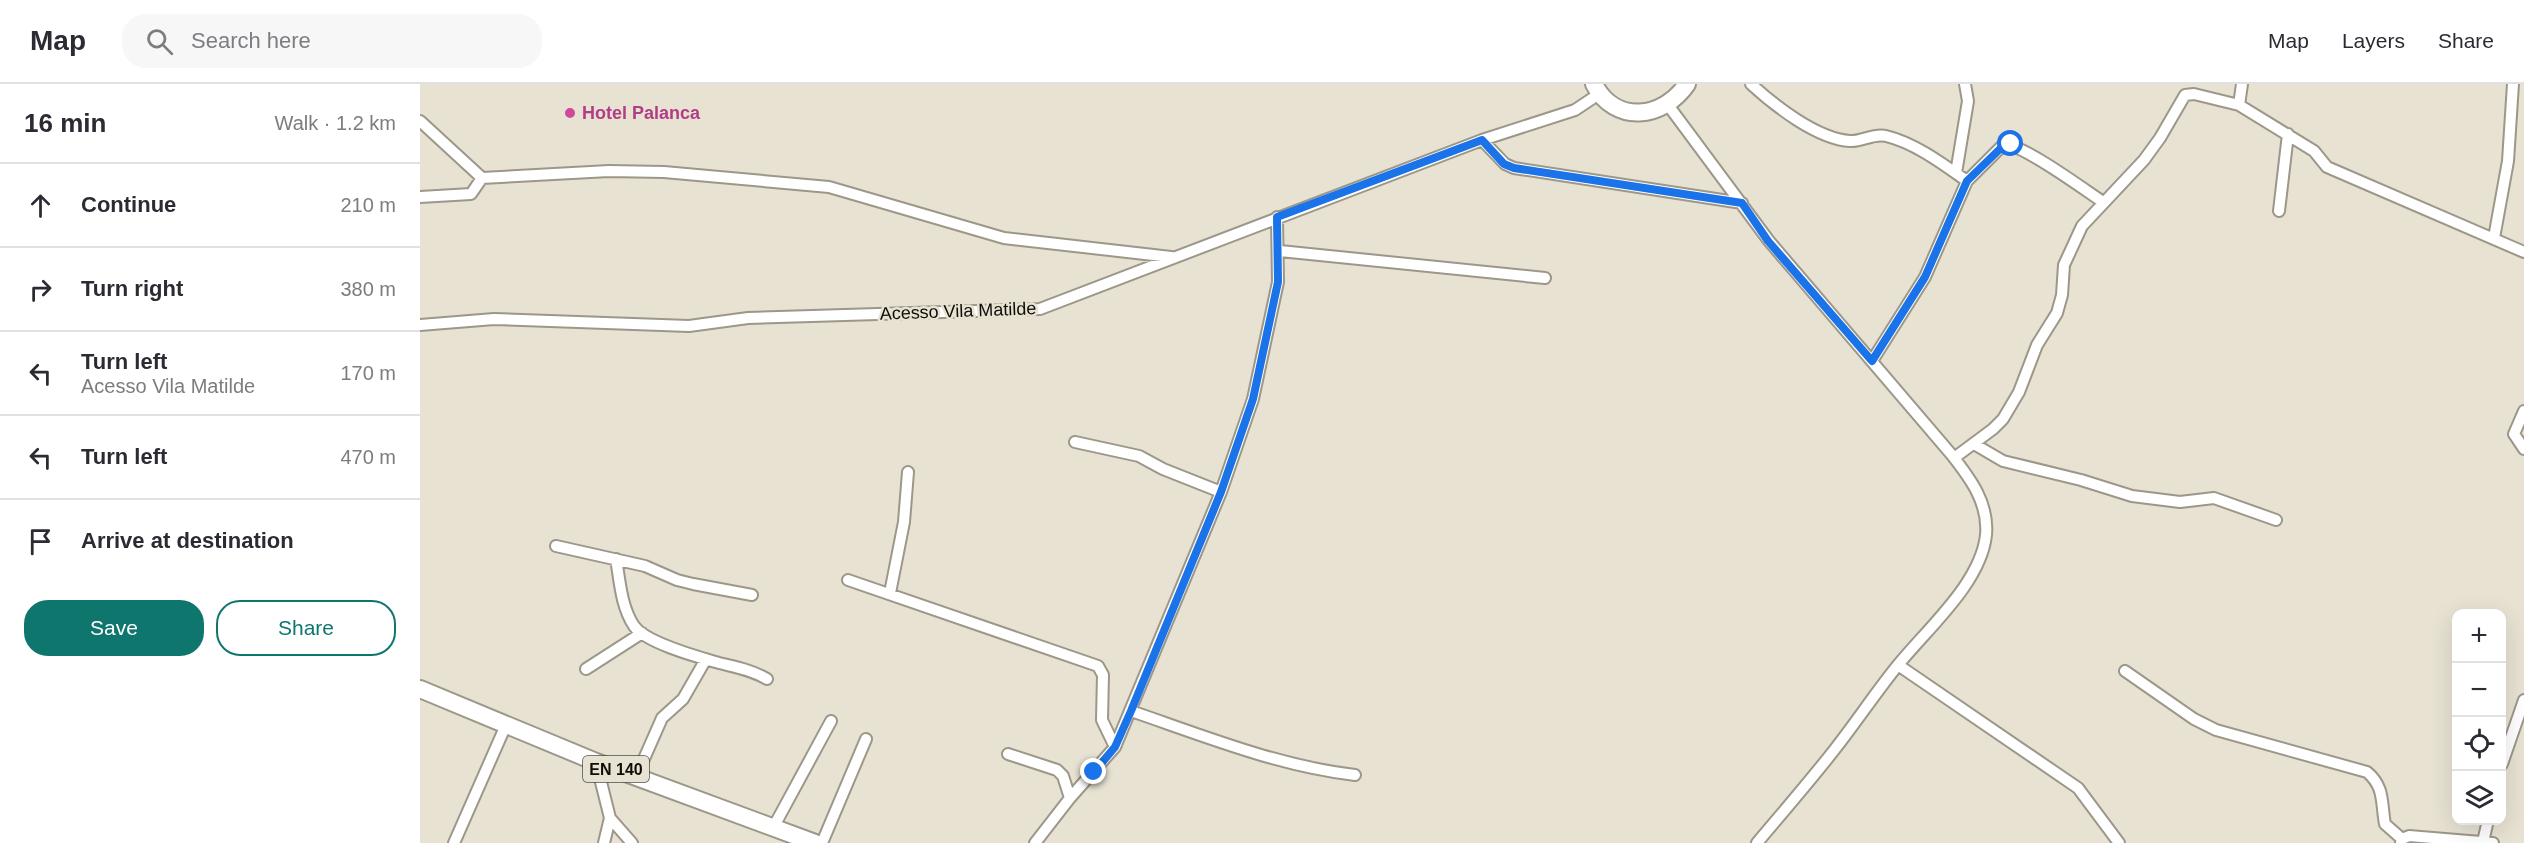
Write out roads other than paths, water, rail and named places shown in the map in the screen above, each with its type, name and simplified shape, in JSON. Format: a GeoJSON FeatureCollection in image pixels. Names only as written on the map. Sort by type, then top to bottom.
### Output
{"type":"FeatureCollection","features":[{"type":"Feature","properties":{"kind":"main road"},"geometry":{"type":"LineString","coordinates":[[1596,89],[1612,105],[1630,112],[1649,112],[1668,105],[1688,84]]}},
{"type":"Feature","properties":{"kind":"main road","name":"EN 140"},"geometry":{"type":"LineString","coordinates":[[420,689],[596,762],[814,843]]}},
{"type":"Feature","properties":{"kind":"street"},"geometry":{"type":"LineString","coordinates":[[1751,84],[1781,109],[1817,131],[1852,142],[1868,136],[1883,135],[1904,141],[1967,181]]}},
{"type":"Feature","properties":{"kind":"street"},"geometry":{"type":"LineString","coordinates":[[1956,173],[1968,101],[1965,84]]}},
{"type":"Feature","properties":{"kind":"street"},"geometry":{"type":"LineString","coordinates":[[2239,105],[2242,84]]}},
{"type":"Feature","properties":{"kind":"street"},"geometry":{"type":"LineString","coordinates":[[2494,238],[2508,161],[2513,84]]}},
{"type":"Feature","properties":{"kind":"street","name":"Acesso Vila Matilde"},"geometry":{"type":"LineString","coordinates":[[420,325],[494,319],[689,326],[748,318],[1040,309],[1482,140],[1575,110],[1596,89]]}},
{"type":"Feature","properties":{"kind":"street"},"geometry":{"type":"LineString","coordinates":[[1954,458],[2002,419],[2019,392],[2037,345],[2057,313],[2062,295],[2064,265],[2082,226],[2149,153],[2185,95],[2194,94],[2239,105],[2314,151],[2327,167],[2524,252]]}},
{"type":"Feature","properties":{"kind":"street"},"geometry":{"type":"LineString","coordinates":[[1668,105],[1768,241],[1954,458],[1981,497],[1986,534],[1982,552],[1952,603],[1898,665],[1835,750],[1757,843]]}},
{"type":"Feature","properties":{"kind":"street"},"geometry":{"type":"LineString","coordinates":[[420,121],[482,178],[609,171],[653,172],[829,187],[1004,238],[1172,257]]}},
{"type":"Feature","properties":{"kind":"street"},"geometry":{"type":"LineString","coordinates":[[2279,211],[2288,134]]}},
{"type":"Feature","properties":{"kind":"street"},"geometry":{"type":"LineString","coordinates":[[1482,140],[1504,164],[1514,168],[1742,203]]}},
{"type":"Feature","properties":{"kind":"street"},"geometry":{"type":"LineString","coordinates":[[1872,361],[1925,277],[1967,181],[2003,146],[2011,144],[2026,151],[2103,202]]}},
{"type":"Feature","properties":{"kind":"street"},"geometry":{"type":"LineString","coordinates":[[420,198],[471,194],[482,178]]}},
{"type":"Feature","properties":{"kind":"street"},"geometry":{"type":"LineString","coordinates":[[1035,843],[1070,798],[1115,747],[1221,492],[1253,399],[1278,282],[1280,251],[1277,217]]}},
{"type":"Feature","properties":{"kind":"street"},"geometry":{"type":"LineString","coordinates":[[1280,251],[1545,279]]}},
{"type":"Feature","properties":{"kind":"street"},"geometry":{"type":"LineString","coordinates":[[2524,411],[2514,434],[2524,449]]}},
{"type":"Feature","properties":{"kind":"street"},"geometry":{"type":"LineString","coordinates":[[1075,442],[1139,456],[1163,469],[1221,492]]}},
{"type":"Feature","properties":{"kind":"street"},"geometry":{"type":"LineString","coordinates":[[1974,444],[2003,461],[2081,480],[2132,496],[2180,502],[2214,498],[2276,520]]}},
{"type":"Feature","properties":{"kind":"street"},"geometry":{"type":"LineString","coordinates":[[890,594],[904,522],[908,472]]}},
{"type":"Feature","properties":{"kind":"street"},"geometry":{"type":"LineString","coordinates":[[556,546],[645,566],[685,582],[752,595]]}},
{"type":"Feature","properties":{"kind":"street"},"geometry":{"type":"LineString","coordinates":[[616,559],[623,602],[634,626],[642,633],[706,659],[745,670],[766,679]]}},
{"type":"Feature","properties":{"kind":"street"},"geometry":{"type":"LineString","coordinates":[[848,580],[1098,666],[1103,675],[1102,720],[1115,747]]}},
{"type":"Feature","properties":{"kind":"street"},"geometry":{"type":"LineString","coordinates":[[586,669],[642,633]]}},
{"type":"Feature","properties":{"kind":"street"},"geometry":{"type":"LineString","coordinates":[[636,777],[662,718],[683,699],[706,659]]}},
{"type":"Feature","properties":{"kind":"street"},"geometry":{"type":"LineString","coordinates":[[1898,665],[2078,788],[2119,843]]}},
{"type":"Feature","properties":{"kind":"street"},"geometry":{"type":"LineString","coordinates":[[2125,671],[2194,719],[2216,730],[2367,772],[2376,779],[2382,790],[2385,824],[2402,841],[2409,836],[2488,842],[2488,825]]}},
{"type":"Feature","properties":{"kind":"street"},"geometry":{"type":"LineString","coordinates":[[2506,752],[2524,700]]}},
{"type":"Feature","properties":{"kind":"street"},"geometry":{"type":"LineString","coordinates":[[1131,711],[1264,756],[1317,771],[1355,775]]}},
{"type":"Feature","properties":{"kind":"street"},"geometry":{"type":"LineString","coordinates":[[773,828],[831,720]]}},
{"type":"Feature","properties":{"kind":"street"},"geometry":{"type":"LineString","coordinates":[[454,843],[506,725]]}},
{"type":"Feature","properties":{"kind":"street"},"geometry":{"type":"LineString","coordinates":[[822,843],[866,739]]}},
{"type":"Feature","properties":{"kind":"street"},"geometry":{"type":"LineString","coordinates":[[1008,754],[1057,770],[1062,776],[1070,798]]}},
{"type":"Feature","properties":{"kind":"street"},"geometry":{"type":"LineString","coordinates":[[596,762],[610,818],[632,843]]}},
{"type":"Feature","properties":{"kind":"street"},"geometry":{"type":"LineString","coordinates":[[604,843],[610,818]]}},
{"type":"Feature","properties":{"kind":"place","name":"Hotel Palanca"},"geometry":{"type":"Point","coordinates":[570,113]}}]}
